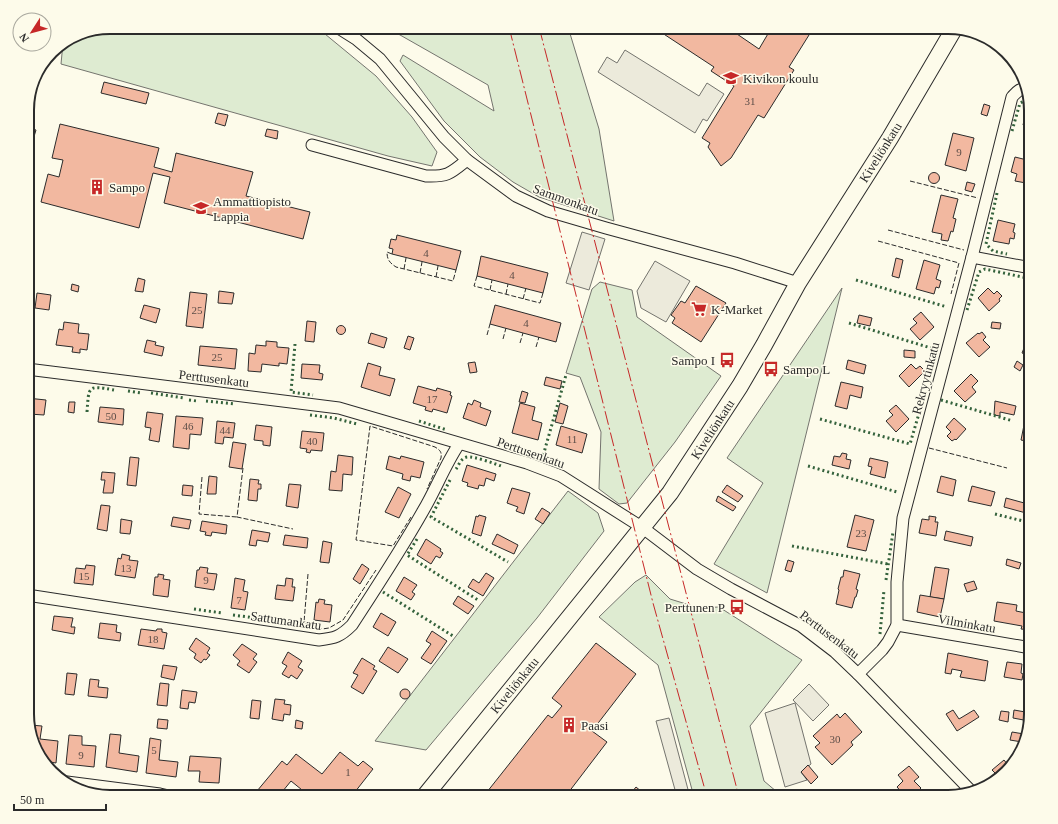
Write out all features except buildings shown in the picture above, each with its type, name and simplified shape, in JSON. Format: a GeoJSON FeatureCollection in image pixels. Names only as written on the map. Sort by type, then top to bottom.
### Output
{"type":"FeatureCollection","features":[{"type":"Feature","properties":{"kind":"main road","name":"Kiveliönkatu"},"geometry":{"type":"LineString","coordinates":[[430,790],[670,493],[740,386],[798,283],[890,138],[951,34]]}},
{"type":"Feature","properties":{"kind":"street","name":"Sammonkatu"},"geometry":{"type":"LineString","coordinates":[[348,34],[380,59],[444,137],[467,160],[516,196],[548,211],[735,263],[798,283]]}},
{"type":"Feature","properties":{"kind":"street","name":"Rekryytinkatu"},"geometry":{"type":"LineString","coordinates":[[898,625],[897,582],[903,518],[972,258],[1012,97],[1021,89]]}},
{"type":"Feature","properties":{"kind":"street"},"geometry":{"type":"LineString","coordinates":[[312,145],[426,176],[441,177],[452,173],[467,160]]}},
{"type":"Feature","properties":{"kind":"street"},"geometry":{"type":"LineString","coordinates":[[972,258],[1024,267]]}},
{"type":"Feature","properties":{"kind":"street","name":"Perttusenkatu"},"geometry":{"type":"LineString","coordinates":[[34,369],[339,408],[527,463],[561,476],[643,528],[696,569],[731,590],[800,626],[835,652],[967,787]]}},
{"type":"Feature","properties":{"kind":"street","name":"Sattumankatu"},"geometry":{"type":"LineString","coordinates":[[34,596],[319,640],[334,638],[352,626],[428,504],[450,458],[459,444]]}},
{"type":"Feature","properties":{"kind":"street"},"geometry":{"type":"LineString","coordinates":[[858,674],[882,650],[898,625]]}},
{"type":"Feature","properties":{"kind":"street","name":"Vilminkatu"},"geometry":{"type":"LineString","coordinates":[[898,625],[1024,647]]}},
{"type":"Feature","properties":{"kind":"street"},"geometry":{"type":"LineString","coordinates":[[80,784],[129,790]]}},
{"type":"Feature","properties":{"kind":"green space"},"geometry":{"type":"Polygon","coordinates":[[[325,34],[376,76],[412,117],[437,152],[432,166],[388,156],[61,64],[62,51],[76,42],[95,35],[325,34]]]}},
{"type":"Feature","properties":{"kind":"green space"},"geometry":{"type":"Polygon","coordinates":[[[398,34],[570,34],[599,129],[614,221],[539,197],[513,182],[480,157],[444,121],[400,61],[403,55],[494,111],[488,85],[398,34]]]}},
{"type":"Feature","properties":{"kind":"green space"},"geometry":{"type":"Polygon","coordinates":[[[600,282],[632,290],[637,317],[721,376],[675,442],[627,503],[619,504],[599,489],[601,432],[580,377],[566,373],[592,289],[600,282]]]}},
{"type":"Feature","properties":{"kind":"green space"},"geometry":{"type":"Polygon","coordinates":[[[842,288],[767,593],[714,564],[763,483],[727,458],[842,288]]]}},
{"type":"Feature","properties":{"kind":"green space"},"geometry":{"type":"Polygon","coordinates":[[[568,491],[598,513],[604,531],[537,618],[426,750],[375,741],[568,491]]]}},
{"type":"Feature","properties":{"kind":"green space"},"geometry":{"type":"Polygon","coordinates":[[[646,575],[670,599],[699,608],[719,607],[802,660],[750,726],[764,781],[775,790],[692,790],[658,665],[599,617],[635,582],[646,575]]]}},
{"type":"Feature","properties":{"kind":"shaded area"},"geometry":{"type":"Polygon","coordinates":[[[625,50],[699,96],[707,83],[724,94],[707,121],[703,119],[695,133],[598,72],[607,57],[617,63],[625,50]]]}},
{"type":"Feature","properties":{"kind":"shaded area"},"geometry":{"type":"Polygon","coordinates":[[[582,232],[605,239],[589,290],[566,283],[582,232]]]}},
{"type":"Feature","properties":{"kind":"shaded area"},"geometry":{"type":"Polygon","coordinates":[[[655,261],[690,281],[666,322],[641,308],[637,291],[655,261]]]}},
{"type":"Feature","properties":{"kind":"shaded area"},"geometry":{"type":"Polygon","coordinates":[[[809,684],[829,705],[813,721],[793,700],[809,684]]]}},
{"type":"Feature","properties":{"kind":"shaded area"},"geometry":{"type":"Polygon","coordinates":[[[795,703],[811,764],[801,772],[807,780],[785,787],[765,713],[795,703]]]}},
{"type":"Feature","properties":{"kind":"shaded area"},"geometry":{"type":"Polygon","coordinates":[[[669,718],[688,790],[675,790],[656,721],[669,718]]]}},
{"type":"Feature","properties":{"kind":"hedge"},"geometry":{"type":"LineString","coordinates":[[1012,131],[1020,103],[1023,102]]}},
{"type":"Feature","properties":{"kind":"hedge"},"geometry":{"type":"LineString","coordinates":[[997,193],[986,244],[993,251],[1007,254]]}},
{"type":"Feature","properties":{"kind":"hedge"},"geometry":{"type":"LineString","coordinates":[[967,310],[979,272],[985,269],[1024,277]]}},
{"type":"Feature","properties":{"kind":"hedge"},"geometry":{"type":"LineString","coordinates":[[856,280],[947,307]]}},
{"type":"Feature","properties":{"kind":"hedge"},"geometry":{"type":"LineString","coordinates":[[849,323],[931,348]]}},
{"type":"Feature","properties":{"kind":"hedge"},"geometry":{"type":"LineString","coordinates":[[295,344],[291,392],[313,395]]}},
{"type":"Feature","properties":{"kind":"hedge"},"geometry":{"type":"LineString","coordinates":[[520,449],[543,456],[566,375]]}},
{"type":"Feature","properties":{"kind":"hedge"},"geometry":{"type":"LineString","coordinates":[[87,412],[88,397],[91,389],[99,388],[114,390]]}},
{"type":"Feature","properties":{"kind":"hedge"},"geometry":{"type":"LineString","coordinates":[[128,391],[141,393]]}},
{"type":"Feature","properties":{"kind":"hedge"},"geometry":{"type":"LineString","coordinates":[[151,393],[184,398]]}},
{"type":"Feature","properties":{"kind":"hedge"},"geometry":{"type":"LineString","coordinates":[[189,400],[197,401]]}},
{"type":"Feature","properties":{"kind":"hedge"},"geometry":{"type":"LineString","coordinates":[[941,400],[1013,421]]}},
{"type":"Feature","properties":{"kind":"hedge"},"geometry":{"type":"LineString","coordinates":[[206,401],[235,404]]}},
{"type":"Feature","properties":{"kind":"hedge"},"geometry":{"type":"LineString","coordinates":[[820,419],[910,444],[920,410]]}},
{"type":"Feature","properties":{"kind":"hedge"},"geometry":{"type":"LineString","coordinates":[[310,415],[334,418],[357,424]]}},
{"type":"Feature","properties":{"kind":"hedge"},"geometry":{"type":"LineString","coordinates":[[419,421],[447,430]]}},
{"type":"Feature","properties":{"kind":"hedge"},"geometry":{"type":"LineString","coordinates":[[456,469],[462,460],[467,457],[501,466]]}},
{"type":"Feature","properties":{"kind":"hedge"},"geometry":{"type":"LineString","coordinates":[[808,466],[897,492]]}},
{"type":"Feature","properties":{"kind":"hedge"},"geometry":{"type":"LineString","coordinates":[[450,480],[431,517],[508,562]]}},
{"type":"Feature","properties":{"kind":"hedge"},"geometry":{"type":"LineString","coordinates":[[995,514],[1024,521]]}},
{"type":"Feature","properties":{"kind":"hedge"},"geometry":{"type":"LineString","coordinates":[[886,580],[893,532]]}},
{"type":"Feature","properties":{"kind":"hedge"},"geometry":{"type":"LineString","coordinates":[[417,539],[407,555],[478,600]]}},
{"type":"Feature","properties":{"kind":"hedge"},"geometry":{"type":"LineString","coordinates":[[792,546],[888,564]]}},
{"type":"Feature","properties":{"kind":"hedge"},"geometry":{"type":"LineString","coordinates":[[880,634],[884,590]]}},
{"type":"Feature","properties":{"kind":"hedge"},"geometry":{"type":"LineString","coordinates":[[383,592],[453,636]]}},
{"type":"Feature","properties":{"kind":"hedge"},"geometry":{"type":"LineString","coordinates":[[194,609],[222,613]]}},
{"type":"Feature","properties":{"kind":"hedge"},"geometry":{"type":"LineString","coordinates":[[233,615],[256,618]]}},
{"type":"Feature","properties":{"kind":"fence"},"geometry":{"type":"LineString","coordinates":[[910,181],[978,198]]}},
{"type":"Feature","properties":{"kind":"fence"},"geometry":{"type":"LineString","coordinates":[[888,230],[964,250]]}},
{"type":"Feature","properties":{"kind":"fence"},"geometry":{"type":"LineString","coordinates":[[878,241],[959,263],[951,294]]}},
{"type":"Feature","properties":{"kind":"fence"},"geometry":{"type":"LineString","coordinates":[[392,254],[387,252],[389,261],[396,267],[453,281],[456,270]]}},
{"type":"Feature","properties":{"kind":"fence"},"geometry":{"type":"LineString","coordinates":[[404,269],[406,258]]}},
{"type":"Feature","properties":{"kind":"fence"},"geometry":{"type":"LineString","coordinates":[[420,273],[422,262]]}},
{"type":"Feature","properties":{"kind":"fence"},"geometry":{"type":"LineString","coordinates":[[436,277],[438,266]]}},
{"type":"Feature","properties":{"kind":"fence"},"geometry":{"type":"LineString","coordinates":[[477,276],[474,286],[540,303],[543,293]]}},
{"type":"Feature","properties":{"kind":"fence"},"geometry":{"type":"LineString","coordinates":[[490,290],[492,280]]}},
{"type":"Feature","properties":{"kind":"fence"},"geometry":{"type":"LineString","coordinates":[[506,294],[508,284]]}},
{"type":"Feature","properties":{"kind":"fence"},"geometry":{"type":"LineString","coordinates":[[523,299],[526,288]]}},
{"type":"Feature","properties":{"kind":"fence"},"geometry":{"type":"LineString","coordinates":[[487,335],[490,324]]}},
{"type":"Feature","properties":{"kind":"fence"},"geometry":{"type":"LineString","coordinates":[[503,339],[506,328]]}},
{"type":"Feature","properties":{"kind":"fence"},"geometry":{"type":"LineString","coordinates":[[520,343],[523,333]]}},
{"type":"Feature","properties":{"kind":"fence"},"geometry":{"type":"LineString","coordinates":[[536,347],[539,337]]}},
{"type":"Feature","properties":{"kind":"fence"},"geometry":{"type":"LineString","coordinates":[[411,517],[393,546],[356,540],[370,426],[435,447],[439,450],[441,453],[441,458],[427,489]]}},
{"type":"Feature","properties":{"kind":"fence"},"geometry":{"type":"LineString","coordinates":[[929,448],[1007,468]]}},
{"type":"Feature","properties":{"kind":"fence"},"geometry":{"type":"LineString","coordinates":[[243,468],[237,517],[293,529]]}},
{"type":"Feature","properties":{"kind":"fence"},"geometry":{"type":"LineString","coordinates":[[202,477],[199,514],[237,517]]}},
{"type":"Feature","properties":{"kind":"fence"},"geometry":{"type":"LineString","coordinates":[[308,574],[304,622],[308,626],[322,629],[329,628],[343,620],[376,570]]}},
{"type":"Feature","properties":{"kind":"power"},"geometry":{"type":"LineString","coordinates":[[511,34],[653,603],[705,790]]}},
{"type":"Feature","properties":{"kind":"power"},"geometry":{"type":"LineString","coordinates":[[541,34],[737,790]]}},
{"type":"Feature","properties":{"kind":"place","name":"Kivikon koulu"},"geometry":{"type":"Point","coordinates":[731,78]}},
{"type":"Feature","properties":{"kind":"place","name":"Sampo"},"geometry":{"type":"Point","coordinates":[97,187]}},
{"type":"Feature","properties":{"kind":"place","name":"Ammattiopisto Lappia"},"geometry":{"type":"Point","coordinates":[201,208]}},
{"type":"Feature","properties":{"kind":"place","name":"K-Market"},"geometry":{"type":"Point","coordinates":[699,309]}},
{"type":"Feature","properties":{"kind":"place","name":"Sampo I"},"geometry":{"type":"Point","coordinates":[727,360]}},
{"type":"Feature","properties":{"kind":"place","name":"Sampo L"},"geometry":{"type":"Point","coordinates":[771,369]}},
{"type":"Feature","properties":{"kind":"place","name":"Perttunen P"},"geometry":{"type":"Point","coordinates":[737,607]}},
{"type":"Feature","properties":{"kind":"place","name":"Paasi"},"geometry":{"type":"Point","coordinates":[569,725]}}]}
